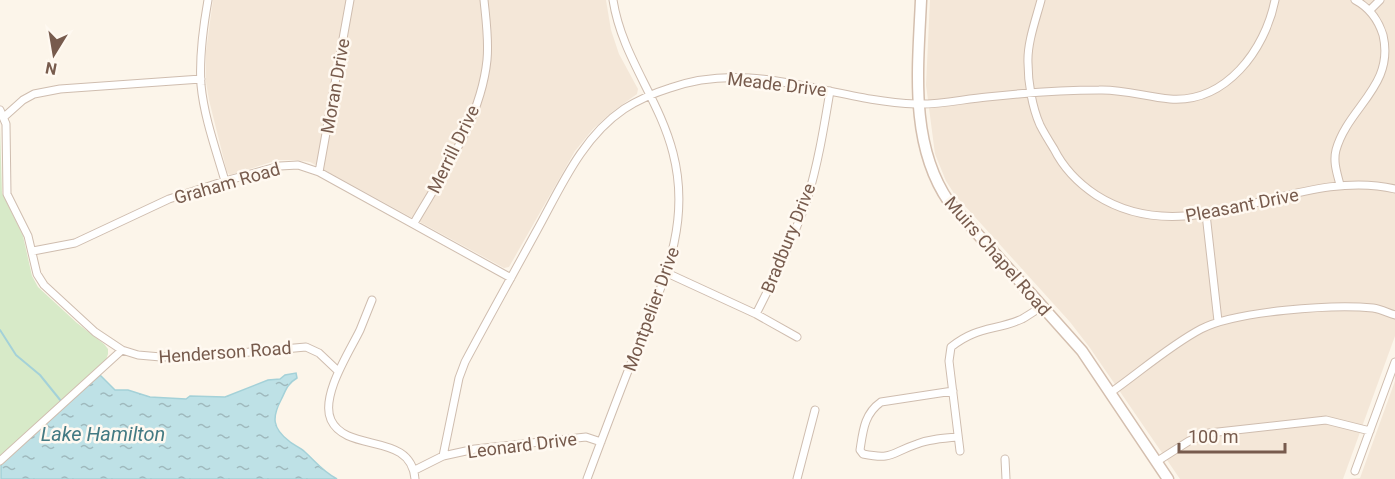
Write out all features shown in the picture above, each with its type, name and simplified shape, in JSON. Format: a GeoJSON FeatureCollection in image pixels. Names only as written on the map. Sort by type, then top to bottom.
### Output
{"type":"FeatureCollection","features":[{"type":"Feature","properties":{"kind":"main road","name":"Muirs Chapel Road"},"geometry":{"type":"LineString","coordinates":[[921,0],[919,104],[928,163],[933,177],[949,202],[1082,351],[1168,479]]}},
{"type":"Feature","properties":{"kind":"street"},"geometry":{"type":"LineString","coordinates":[[207,0],[201,53],[201,79],[205,107],[225,181]]}},
{"type":"Feature","properties":{"kind":"street","name":"Moran Drive"},"geometry":{"type":"LineString","coordinates":[[319,172],[350,0]]}},
{"type":"Feature","properties":{"kind":"street","name":"Merrill Drive"},"geometry":{"type":"LineString","coordinates":[[414,223],[464,134],[478,96],[487,61],[488,38],[484,0]]}},
{"type":"Feature","properties":{"kind":"street","name":"Montpelier Drive"},"geometry":{"type":"LineString","coordinates":[[586,479],[667,273],[678,230],[677,172],[667,132],[624,43],[616,21],[613,0]]}},
{"type":"Feature","properties":{"kind":"street","name":"Pleasant Drive"},"geometry":{"type":"LineString","coordinates":[[1041,0],[1028,61],[1031,92],[1040,124],[1060,162],[1074,178],[1106,202],[1129,211],[1167,218],[1206,213],[1340,185],[1395,189]]}},
{"type":"Feature","properties":{"kind":"street","name":"Meade Drive"},"geometry":{"type":"LineString","coordinates":[[443,456],[459,378],[465,362],[579,154],[606,124],[624,109],[650,95],[690,81],[729,76],[759,78],[919,104],[1031,92],[1115,90],[1171,99],[1186,98],[1206,93],[1234,76],[1247,63],[1267,28],[1275,0]]}},
{"type":"Feature","properties":{"kind":"street"},"geometry":{"type":"LineString","coordinates":[[1340,185],[1334,164],[1340,139],[1376,86],[1387,59],[1380,23],[1370,10],[1355,0]]}},
{"type":"Feature","properties":{"kind":"street"},"geometry":{"type":"LineString","coordinates":[[1370,10],[1380,0]]}},
{"type":"Feature","properties":{"kind":"street"},"geometry":{"type":"LineString","coordinates":[[2,113],[34,94],[60,89],[201,79]]}},
{"type":"Feature","properties":{"kind":"street","name":"Bradbury Drive"},"geometry":{"type":"LineString","coordinates":[[756,314],[782,261],[807,199],[830,91]]}},
{"type":"Feature","properties":{"kind":"street","name":"Henderson Road"},"geometry":{"type":"LineString","coordinates":[[2,113],[6,124],[7,194],[28,236],[37,274],[44,285],[95,332],[122,350],[138,355],[161,357],[205,356],[306,347],[319,353],[338,371]]}},
{"type":"Feature","properties":{"kind":"street","name":"Graham Road"},"geometry":{"type":"LineString","coordinates":[[33,251],[75,243],[169,199],[280,166],[298,165],[319,172],[511,278]]}},
{"type":"Feature","properties":{"kind":"street"},"geometry":{"type":"LineString","coordinates":[[1206,213],[1218,321]]}},
{"type":"Feature","properties":{"kind":"street"},"geometry":{"type":"LineString","coordinates":[[667,273],[756,314],[797,337]]}},
{"type":"Feature","properties":{"kind":"street"},"geometry":{"type":"LineString","coordinates":[[372,300],[360,331],[338,371],[328,411],[331,421],[349,437],[388,446],[402,453],[415,470],[416,479]]}},
{"type":"Feature","properties":{"kind":"street"},"geometry":{"type":"LineString","coordinates":[[960,450],[949,361],[951,347],[963,337],[985,328],[1023,318],[1043,306]]}},
{"type":"Feature","properties":{"kind":"street"},"geometry":{"type":"LineString","coordinates":[[1110,393],[1187,338],[1218,321],[1271,312],[1317,308],[1354,307],[1376,309],[1395,315]]}},
{"type":"Feature","properties":{"kind":"street"},"geometry":{"type":"LineString","coordinates":[[0,461],[122,350]]}},
{"type":"Feature","properties":{"kind":"street"},"geometry":{"type":"LineString","coordinates":[[1355,471],[1395,362]]}},
{"type":"Feature","properties":{"kind":"street"},"geometry":{"type":"LineString","coordinates":[[953,391],[881,402],[872,408],[867,417],[860,450],[863,454],[888,457],[934,439],[958,437]]}},
{"type":"Feature","properties":{"kind":"street"},"geometry":{"type":"LineString","coordinates":[[797,479],[815,410]]}},
{"type":"Feature","properties":{"kind":"street"},"geometry":{"type":"LineString","coordinates":[[1156,462],[1189,441],[1209,433],[1326,420],[1370,431]]}},
{"type":"Feature","properties":{"kind":"street","name":"Leonard Drive"},"geometry":{"type":"LineString","coordinates":[[443,456],[475,449],[570,438],[586,437],[601,442]]}},
{"type":"Feature","properties":{"kind":"street"},"geometry":{"type":"LineString","coordinates":[[415,470],[443,456]]}},
{"type":"Feature","properties":{"kind":"street"},"geometry":{"type":"LineString","coordinates":[[1005,459],[1006,479]]}},
{"type":"Feature","properties":{"kind":"shaded area"},"geometry":{"type":"Polygon","coordinates":[[[213,0],[606,0],[611,30],[619,54],[638,89],[637,94],[593,129],[575,151],[509,267],[504,268],[310,162],[278,160],[230,175],[227,172],[206,82],[206,51],[213,0]]]}},
{"type":"Feature","properties":{"kind":"shaded area"},"geometry":{"type":"Polygon","coordinates":[[[930,0],[1395,0],[1395,336],[1343,479],[1180,479],[1070,322],[955,195],[946,181],[935,154],[926,85],[930,0]]]}},
{"type":"Feature","properties":{"kind":"shaded area"},"geometry":{"type":"Polygon","coordinates":[[[1395,381],[1395,479],[1348,479],[1360,478],[1395,381]]]}},
{"type":"Feature","properties":{"kind":"green space"},"geometry":{"type":"Polygon","coordinates":[[[0,127],[2,193],[23,236],[32,276],[38,287],[104,344],[108,349],[108,354],[105,363],[0,456],[0,127]]]}},
{"type":"Feature","properties":{"kind":"water","name":"Lake Hamilton"},"geometry":{"type":"Polygon","coordinates":[[[296,373],[297,378],[287,388],[278,406],[275,422],[283,436],[337,479],[1,479],[1,464],[100,375],[115,390],[128,390],[150,397],[186,399],[190,396],[225,397],[268,380],[280,379],[285,375],[296,373]]]}},
{"type":"Feature","properties":{"kind":"waterway"},"geometry":{"type":"LineString","coordinates":[[0,330],[16,355],[40,375],[61,401]]}}]}
